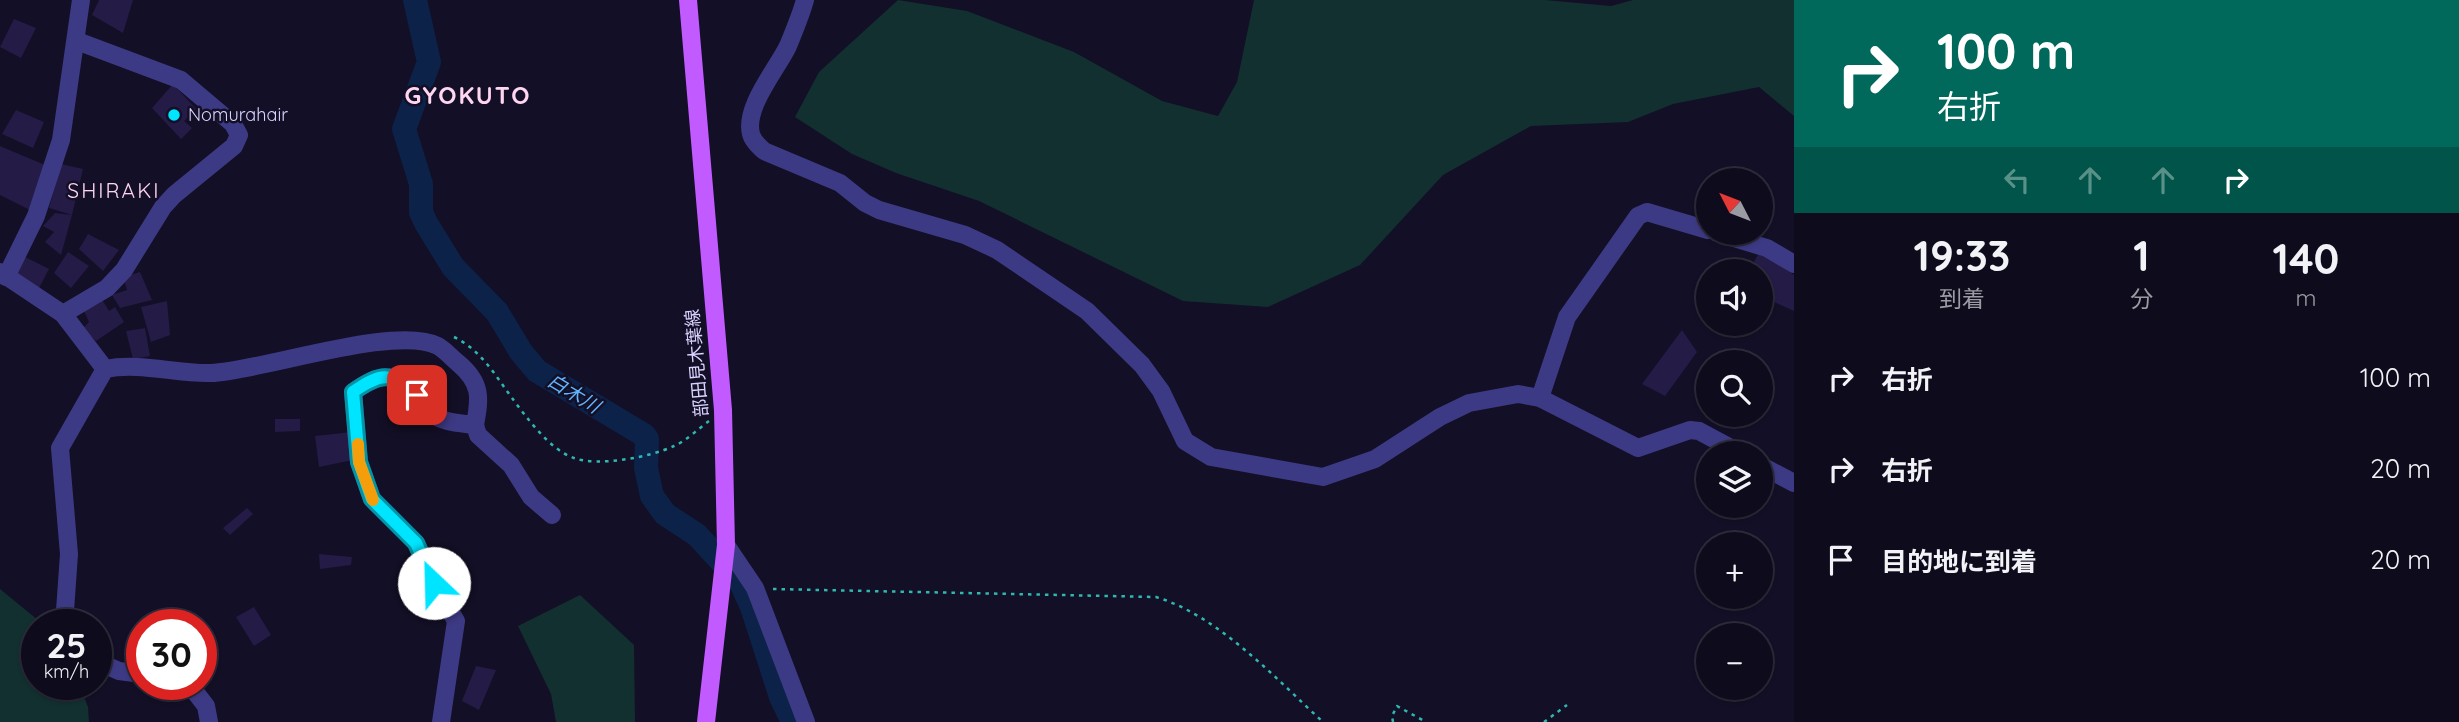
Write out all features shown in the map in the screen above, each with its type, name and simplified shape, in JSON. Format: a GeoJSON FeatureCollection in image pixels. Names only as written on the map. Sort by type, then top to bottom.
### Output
{"type":"FeatureCollection","features":[{"type":"Feature","properties":{"kind":"main road","name":"部田見木葉線"},"geometry":{"type":"LineString","coordinates":[[688,0],[723,410],[726,550],[706,722]]}},
{"type":"Feature","properties":{"kind":"street"},"geometry":{"type":"LineString","coordinates":[[81,0],[61,140],[36,216],[3,275],[63,314],[105,369]]}},
{"type":"Feature","properties":{"kind":"street"},"geometry":{"type":"LineString","coordinates":[[805,0],[787,47],[755,107],[750,133],[755,142],[764,151],[840,183],[865,203],[879,210],[965,235],[997,250],[1087,311],[1142,365],[1161,391],[1182,436],[1193,448],[1211,457],[1323,477],[1375,459],[1440,417],[1469,403],[1518,394],[1540,397],[1638,448],[1690,430],[1699,431],[1718,441]]}},
{"type":"Feature","properties":{"kind":"street"},"geometry":{"type":"LineString","coordinates":[[63,314],[107,288],[124,270],[168,201],[234,146],[239,135],[233,124],[181,80],[77,41]]}},
{"type":"Feature","properties":{"kind":"street"},"geometry":{"type":"LineString","coordinates":[[1540,397],[1567,317],[1638,216],[1647,212],[1696,226]]}},
{"type":"Feature","properties":{"kind":"street"},"geometry":{"type":"LineString","coordinates":[[1757,245],[1794,264]]}},
{"type":"Feature","properties":{"kind":"street"},"geometry":{"type":"LineString","coordinates":[[65,609],[69,554],[60,448],[105,369],[125,365],[211,373],[318,352],[413,340],[437,345],[462,366],[476,384],[480,398],[475,425],[478,435],[511,465],[531,497],[552,515]]}},
{"type":"Feature","properties":{"kind":"street"},"geometry":{"type":"LineString","coordinates":[[441,722],[456,621],[434,583],[416,543],[372,499],[359,462],[353,392],[373,378],[388,377],[403,382],[428,411],[446,422],[475,425]]}},
{"type":"Feature","properties":{"kind":"street"},"geometry":{"type":"LineString","coordinates":[[1773,472],[1794,483]]}},
{"type":"Feature","properties":{"kind":"street"},"geometry":{"type":"LineString","coordinates":[[726,550],[755,588],[806,722]]}},
{"type":"Feature","properties":{"kind":"street"},"geometry":{"type":"LineString","coordinates":[[201,700],[206,706],[209,722]]}},
{"type":"Feature","properties":{"kind":"path"},"geometry":{"type":"LineString","coordinates":[[448,333],[468,343],[481,356],[538,427],[557,448],[573,458],[614,462],[675,446],[723,410]]}},
{"type":"Feature","properties":{"kind":"path"},"geometry":{"type":"LineString","coordinates":[[755,588],[1156,597],[1180,604],[1207,622],[1250,656],[1323,722]]}},
{"type":"Feature","properties":{"kind":"path"},"geometry":{"type":"LineString","coordinates":[[1544,722],[1567,705]]}},
{"type":"Feature","properties":{"kind":"path"},"geometry":{"type":"LineString","coordinates":[[1393,722],[1392,716],[1398,706],[1426,722]]}},
{"type":"Feature","properties":{"kind":"green space"},"geometry":{"type":"Polygon","coordinates":[[[898,0],[967,11],[1074,52],[1162,101],[1218,116],[1237,82],[1254,0],[1545,0],[1611,6],[1633,0],[1794,0],[1794,116],[1759,87],[1673,104],[1628,122],[1531,126],[1443,175],[1360,265],[1268,307],[1183,301],[979,201],[896,173],[852,154],[795,117],[819,72],[898,0]]]}},
{"type":"Feature","properties":{"kind":"green space"},"geometry":{"type":"Polygon","coordinates":[[[0,589],[24,609],[21,609],[21,700],[85,700],[89,722],[0,722],[0,589]]]}},
{"type":"Feature","properties":{"kind":"green space"},"geometry":{"type":"Polygon","coordinates":[[[580,595],[634,645],[635,722],[556,722],[551,694],[518,626],[580,595]]]}},
{"type":"Feature","properties":{"kind":"building"},"geometry":{"type":"Polygon","coordinates":[[[99,0],[133,0],[123,33],[92,15],[99,0]]]}},
{"type":"Feature","properties":{"kind":"building"},"geometry":{"type":"Polygon","coordinates":[[[14,19],[36,28],[21,58],[0,47],[14,19]]]}},
{"type":"Feature","properties":{"kind":"building","name":"Nomurahair"},"geometry":{"type":"Polygon","coordinates":[[[173,84],[196,109],[184,121],[192,128],[181,139],[152,108],[173,84]]]}},
{"type":"Feature","properties":{"kind":"building"},"geometry":{"type":"Polygon","coordinates":[[[16,110],[44,122],[33,148],[2,134],[16,110]]]}},
{"type":"Feature","properties":{"kind":"building"},"geometry":{"type":"Polygon","coordinates":[[[0,146],[45,165],[30,210],[0,195],[0,146]]]}},
{"type":"Feature","properties":{"kind":"building"},"geometry":{"type":"Polygon","coordinates":[[[61,164],[83,169],[72,215],[49,208],[61,164]]]}},
{"type":"Feature","properties":{"kind":"building"},"geometry":{"type":"Polygon","coordinates":[[[55,213],[72,215],[61,255],[45,242],[54,232],[43,226],[55,213]]]}},
{"type":"Feature","properties":{"kind":"building"},"geometry":{"type":"Polygon","coordinates":[[[88,234],[119,250],[103,271],[79,249],[88,234]]]}},
{"type":"Feature","properties":{"kind":"building"},"geometry":{"type":"Polygon","coordinates":[[[1760,251],[1771,259],[1756,259],[1760,251]]]}},
{"type":"Feature","properties":{"kind":"building"},"geometry":{"type":"Polygon","coordinates":[[[68,252],[89,266],[71,288],[54,273],[68,252]]]}},
{"type":"Feature","properties":{"kind":"building"},"geometry":{"type":"Polygon","coordinates":[[[25,257],[49,269],[38,290],[15,277],[25,257]]]}},
{"type":"Feature","properties":{"kind":"building"},"geometry":{"type":"Polygon","coordinates":[[[1773,260],[1794,275],[1794,311],[1774,302],[1773,260]]]}},
{"type":"Feature","properties":{"kind":"building"},"geometry":{"type":"Polygon","coordinates":[[[140,272],[152,300],[120,308],[112,295],[127,290],[123,277],[140,272]]]}},
{"type":"Feature","properties":{"kind":"building"},"geometry":{"type":"Polygon","coordinates":[[[103,301],[109,311],[115,307],[124,322],[96,341],[83,328],[89,322],[84,311],[103,301]]]}},
{"type":"Feature","properties":{"kind":"building"},"geometry":{"type":"Polygon","coordinates":[[[167,301],[170,335],[151,342],[141,307],[167,301]]]}},
{"type":"Feature","properties":{"kind":"building"},"geometry":{"type":"Polygon","coordinates":[[[145,328],[150,356],[133,359],[126,331],[145,328]]]}},
{"type":"Feature","properties":{"kind":"building"},"geometry":{"type":"Polygon","coordinates":[[[1682,330],[1696,353],[1665,396],[1642,384],[1682,330]]]}},
{"type":"Feature","properties":{"kind":"building"},"geometry":{"type":"Polygon","coordinates":[[[275,419],[300,419],[300,431],[275,432],[275,419]]]}},
{"type":"Feature","properties":{"kind":"building"},"geometry":{"type":"Polygon","coordinates":[[[352,432],[353,460],[319,467],[315,436],[352,432]]]}},
{"type":"Feature","properties":{"kind":"building"},"geometry":{"type":"Polygon","coordinates":[[[247,508],[253,514],[230,535],[223,528],[247,508]]]}},
{"type":"Feature","properties":{"kind":"building"},"geometry":{"type":"Polygon","coordinates":[[[319,554],[352,557],[351,565],[320,569],[319,554]]]}},
{"type":"Feature","properties":{"kind":"building"},"geometry":{"type":"Polygon","coordinates":[[[254,607],[271,635],[254,646],[236,617],[254,607]]]}},
{"type":"Feature","properties":{"kind":"building"},"geometry":{"type":"Polygon","coordinates":[[[476,666],[496,670],[479,710],[462,701],[476,666]]]}},
{"type":"Feature","properties":{"kind":"waterway","name":"白木川"},"geometry":{"type":"LineString","coordinates":[[415,0],[429,62],[404,129],[421,184],[421,212],[426,223],[453,267],[497,312],[521,352],[537,371],[647,439],[646,468],[652,496],[665,514],[697,535],[741,583],[752,607],[781,697],[793,722]]}},
{"type":"Feature","properties":{"kind":"slow traffic"},"geometry":{"type":"LineString","coordinates":[[358,444],[359,462],[373,500]]}},
{"type":"Feature","properties":{"kind":"place","name":"Nomurahair"},"geometry":{"type":"Point","coordinates":[174,115]}},
{"type":"Feature","properties":{"kind":"district","name":"GYOKUTO"},"geometry":{"type":"Point","coordinates":[468,96]}},
{"type":"Feature","properties":{"kind":"district","name":"SHIRAKI"},"geometry":{"type":"Point","coordinates":[114,191]}},
{"type":"Feature","properties":{"kind":"route"},"geometry":{"type":"LineString","coordinates":[[417,395],[403,382],[388,377],[373,378],[353,392],[359,462],[372,499],[416,543],[434,583]]}}]}
